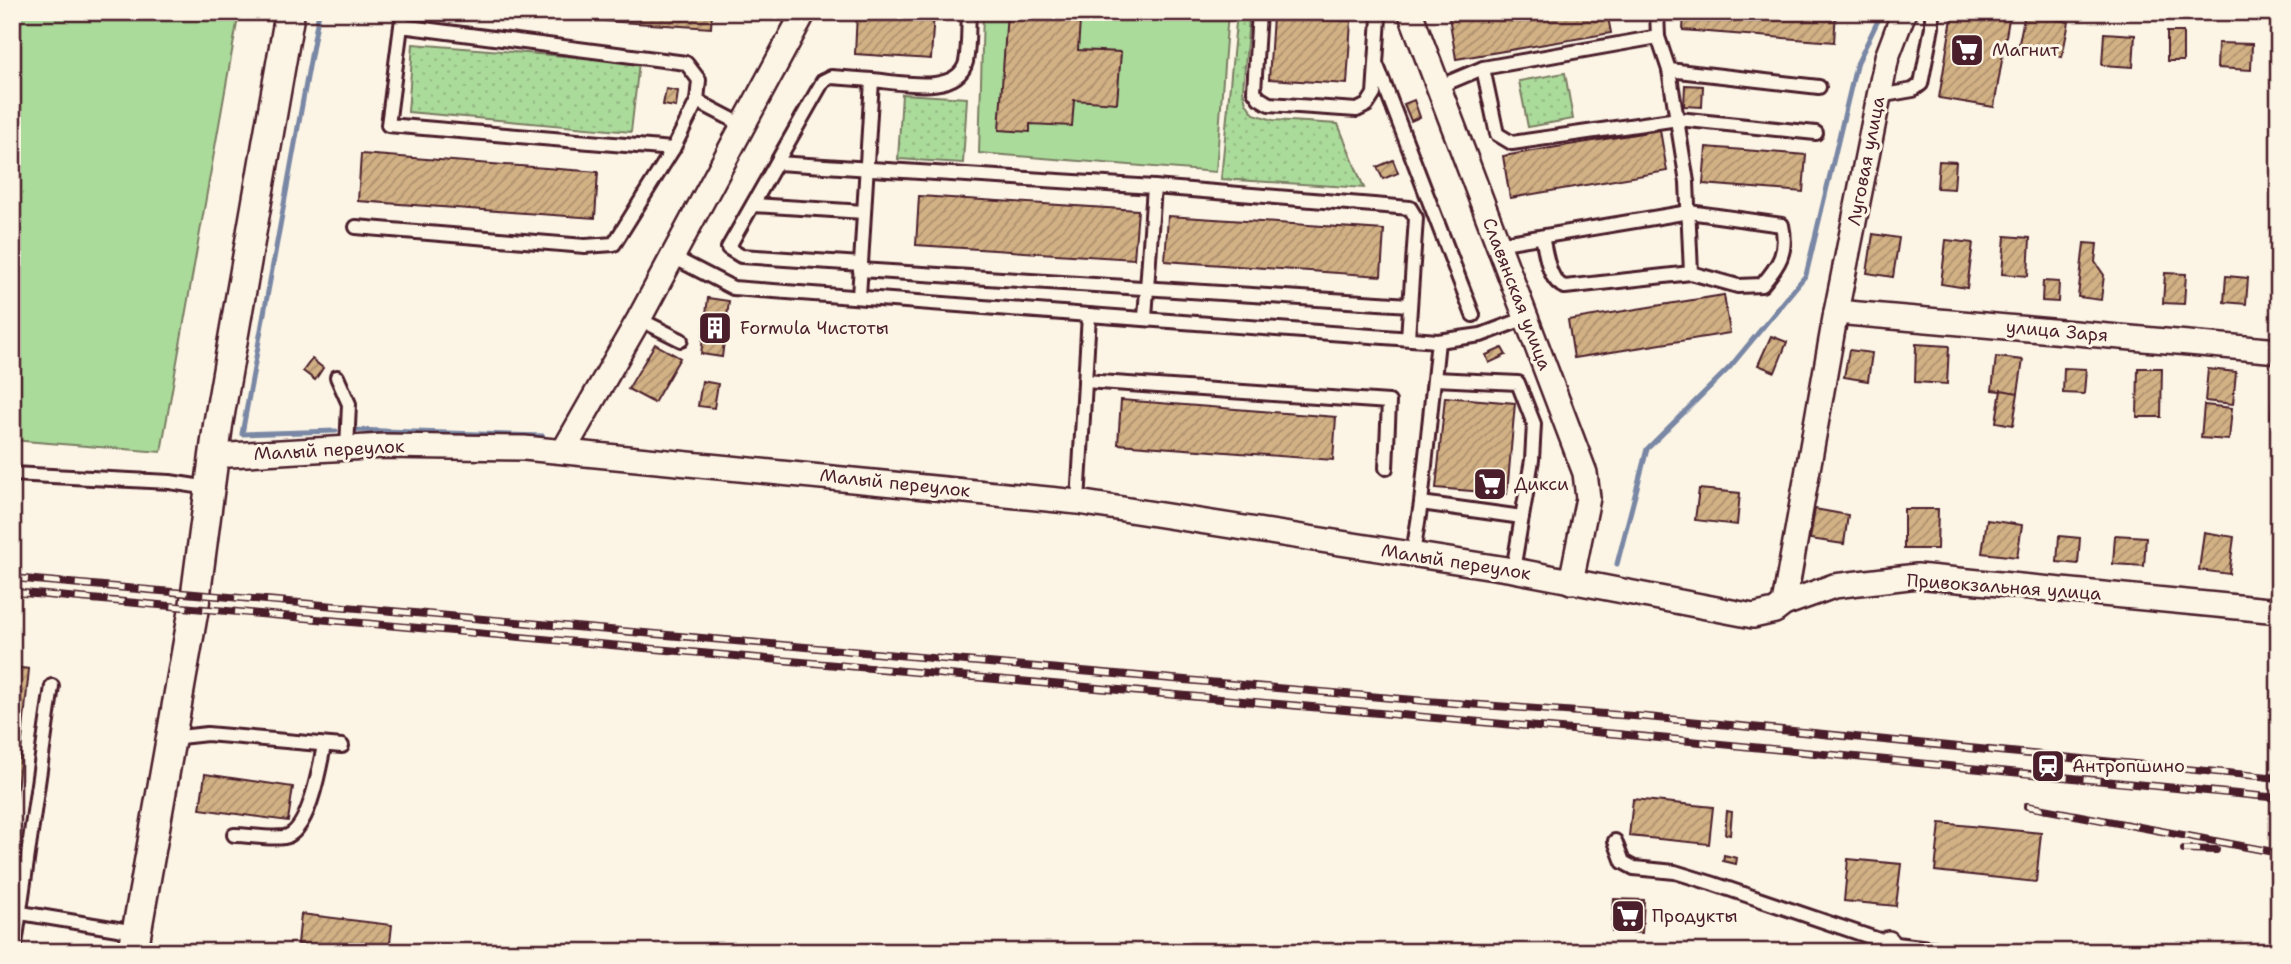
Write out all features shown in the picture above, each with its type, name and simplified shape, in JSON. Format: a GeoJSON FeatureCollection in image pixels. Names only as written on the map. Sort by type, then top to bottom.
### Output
{"type":"FeatureCollection","features":[{"type":"Feature","properties":{"kind":"street"},"geometry":{"type":"LineString","coordinates":[[135,942],[194,608],[213,456],[290,12]]}},
{"type":"Feature","properties":{"kind":"street"},"geometry":{"type":"LineString","coordinates":[[564,450],[639,319],[804,12]]}},
{"type":"Feature","properties":{"kind":"street","name":"Славянская улица"},"geometry":{"type":"LineString","coordinates":[[1410,12],[1585,473],[1588,498],[1571,582]]}},
{"type":"Feature","properties":{"kind":"street","name":"Луговая улица"},"geometry":{"type":"LineString","coordinates":[[1784,604],[1836,312],[1879,96],[1887,57],[1904,12]]}},
{"type":"Feature","properties":{"kind":"street","name":"улица Заря"},"geometry":{"type":"LineString","coordinates":[[1836,312],[2279,351]]}},
{"type":"Feature","properties":{"kind":"street","name":"Малый переулок"},"geometry":{"type":"LineString","coordinates":[[213,456],[384,446],[564,450],[1078,502],[1513,570],[1571,582]]}},
{"type":"Feature","properties":{"kind":"street","name":"Привокзальная улица"},"geometry":{"type":"LineString","coordinates":[[1571,582],[1753,616],[1774,611],[1784,604],[1834,586],[1917,576],[2279,611]]}},
{"type":"Feature","properties":{"kind":"lane"},"geometry":{"type":"LineString","coordinates":[[403,12],[388,125],[673,149]]}},
{"type":"Feature","properties":{"kind":"lane"},"geometry":{"type":"LineString","coordinates":[[969,12],[966,63],[957,78],[941,85],[831,78],[823,80],[728,248],[741,256],[861,267],[1147,289],[1410,305]]}},
{"type":"Feature","properties":{"kind":"lane"},"geometry":{"type":"LineString","coordinates":[[1259,12],[1254,91],[1259,98],[1269,104],[1357,110],[1367,105],[1374,94],[1378,18],[1375,12]]}},
{"type":"Feature","properties":{"kind":"lane"},"geometry":{"type":"LineString","coordinates":[[1657,12],[1658,37],[1669,70],[1678,119],[1689,212],[1691,273]]}},
{"type":"Feature","properties":{"kind":"lane"},"geometry":{"type":"LineString","coordinates":[[1879,96],[1913,90],[1921,84],[1932,27],[1932,12]]}},
{"type":"Feature","properties":{"kind":"lane"},"geometry":{"type":"LineString","coordinates":[[356,227],[574,245],[614,244],[673,149],[697,101],[699,80],[686,63],[401,26]]}},
{"type":"Feature","properties":{"kind":"lane"},"geometry":{"type":"LineString","coordinates":[[1440,86],[1483,68],[1658,37]]}},
{"type":"Feature","properties":{"kind":"lane"},"geometry":{"type":"LineString","coordinates":[[1377,64],[1473,315]]}},
{"type":"Feature","properties":{"kind":"lane"},"geometry":{"type":"LineString","coordinates":[[1483,68],[1497,134],[1512,143],[1678,119],[1816,133]]}},
{"type":"Feature","properties":{"kind":"lane"},"geometry":{"type":"LineString","coordinates":[[1669,70],[1819,87]]}},
{"type":"Feature","properties":{"kind":"lane"},"geometry":{"type":"LineString","coordinates":[[859,297],[873,80]]}},
{"type":"Feature","properties":{"kind":"lane"},"geometry":{"type":"LineString","coordinates":[[697,101],[743,125]]}},
{"type":"Feature","properties":{"kind":"lane"},"geometry":{"type":"LineString","coordinates":[[777,163],[1154,187],[1410,208],[1428,200]]}},
{"type":"Feature","properties":{"kind":"lane"},"geometry":{"type":"LineString","coordinates":[[1145,318],[1154,187]]}},
{"type":"Feature","properties":{"kind":"lane"},"geometry":{"type":"LineString","coordinates":[[753,205],[864,212]]}},
{"type":"Feature","properties":{"kind":"lane"},"geometry":{"type":"LineString","coordinates":[[1408,338],[1416,218],[1410,208]]}},
{"type":"Feature","properties":{"kind":"lane"},"geometry":{"type":"LineString","coordinates":[[1497,244],[1689,212],[1782,225],[1786,240],[1779,265],[1762,285],[1738,286],[1691,273],[1565,287],[1553,278],[1542,237]]}},
{"type":"Feature","properties":{"kind":"lane"},"geometry":{"type":"LineString","coordinates":[[671,256],[733,288],[1438,341],[1481,335],[1526,318]]}},
{"type":"Feature","properties":{"kind":"lane"},"geometry":{"type":"LineString","coordinates":[[1078,502],[1089,315]]}},
{"type":"Feature","properties":{"kind":"lane"},"geometry":{"type":"LineString","coordinates":[[639,319],[681,340]]}},
{"type":"Feature","properties":{"kind":"lane"},"geometry":{"type":"LineString","coordinates":[[1413,554],[1438,341]]}},
{"type":"Feature","properties":{"kind":"lane"},"geometry":{"type":"LineString","coordinates":[[337,377],[349,404],[347,449]]}},
{"type":"Feature","properties":{"kind":"lane"},"geometry":{"type":"LineString","coordinates":[[1435,379],[1518,383],[1534,424],[1532,460],[1513,570]]}},
{"type":"Feature","properties":{"kind":"lane"},"geometry":{"type":"LineString","coordinates":[[1085,382],[1390,401],[1386,468]]}},
{"type":"Feature","properties":{"kind":"lane"},"geometry":{"type":"LineString","coordinates":[[12,474],[170,482],[209,488]]}},
{"type":"Feature","properties":{"kind":"lane"},"geometry":{"type":"LineString","coordinates":[[1421,503],[1522,517]]}},
{"type":"Feature","properties":{"kind":"lane"},"geometry":{"type":"LineString","coordinates":[[14,952],[52,686]]}},
{"type":"Feature","properties":{"kind":"lane"},"geometry":{"type":"LineString","coordinates":[[170,738],[207,734],[342,747]]}},
{"type":"Feature","properties":{"kind":"lane"},"geometry":{"type":"LineString","coordinates":[[234,835],[285,837],[294,832],[317,785],[324,745]]}},
{"type":"Feature","properties":{"kind":"lane"},"geometry":{"type":"LineString","coordinates":[[1615,841],[1623,862],[1634,867],[1675,872],[1711,883],[1888,948],[1962,952]]}},
{"type":"Feature","properties":{"kind":"lane"},"geometry":{"type":"LineString","coordinates":[[21,914],[135,942]]}},
{"type":"Feature","properties":{"kind":"green space"},"geometry":{"type":"Polygon","coordinates":[[[12,12],[239,12],[161,452],[12,440],[12,12]]]}},
{"type":"Feature","properties":{"kind":"green space"},"geometry":{"type":"Polygon","coordinates":[[[983,12],[1228,12],[1216,172],[979,153],[983,12]]]}},
{"type":"Feature","properties":{"kind":"green space"},"geometry":{"type":"Polygon","coordinates":[[[1237,12],[1242,12],[1249,18],[1243,90],[1246,103],[1254,114],[1273,120],[1338,124],[1364,188],[1221,179],[1237,12]]]}},
{"type":"Feature","properties":{"kind":"green space"},"geometry":{"type":"Polygon","coordinates":[[[413,44],[639,62],[631,132],[408,112],[413,44]]]}},
{"type":"Feature","properties":{"kind":"green space"},"geometry":{"type":"Polygon","coordinates":[[[1565,73],[1573,119],[1528,127],[1519,81],[1565,73]]]}},
{"type":"Feature","properties":{"kind":"green space"},"geometry":{"type":"Polygon","coordinates":[[[902,94],[967,98],[963,163],[898,159],[902,94]]]}},
{"type":"Feature","properties":{"kind":"building"},"geometry":{"type":"Polygon","coordinates":[[[467,12],[712,12],[711,28],[467,12]]]}},
{"type":"Feature","properties":{"kind":"building"},"geometry":{"type":"Polygon","coordinates":[[[857,12],[934,12],[931,59],[855,54],[857,12]]]}},
{"type":"Feature","properties":{"kind":"building"},"geometry":{"type":"Polygon","coordinates":[[[1007,12],[1039,12],[1039,18],[1080,21],[1078,50],[1121,52],[1117,103],[1074,100],[1072,126],[1030,124],[1030,132],[999,130],[1007,12]]]}},
{"type":"Feature","properties":{"kind":"building"},"geometry":{"type":"Polygon","coordinates":[[[1470,12],[1607,12],[1611,33],[1456,59],[1449,16],[1470,12]]]}},
{"type":"Feature","properties":{"kind":"building"},"geometry":{"type":"Polygon","coordinates":[[[1684,12],[1836,12],[1834,42],[1683,30],[1684,12]]]}},
{"type":"Feature","properties":{"kind":"building"},"geometry":{"type":"Polygon","coordinates":[[[1953,12],[1971,12],[2009,19],[1994,107],[1939,98],[1953,12]]]}},
{"type":"Feature","properties":{"kind":"building"},"geometry":{"type":"Polygon","coordinates":[[[2025,13],[2069,22],[2062,57],[2018,48],[2025,13]]]}},
{"type":"Feature","properties":{"kind":"building"},"geometry":{"type":"Polygon","coordinates":[[[1273,16],[1351,21],[1347,84],[1269,79],[1273,16]]]}},
{"type":"Feature","properties":{"kind":"building"},"geometry":{"type":"Polygon","coordinates":[[[2167,32],[2183,32],[2183,61],[2167,61],[2167,32]]]}},
{"type":"Feature","properties":{"kind":"building"},"geometry":{"type":"Polygon","coordinates":[[[2104,33],[2135,35],[2133,67],[2102,65],[2104,33]]]}},
{"type":"Feature","properties":{"kind":"building"},"geometry":{"type":"Polygon","coordinates":[[[2218,43],[2252,44],[2251,70],[2217,68],[2218,43]]]}},
{"type":"Feature","properties":{"kind":"building"},"geometry":{"type":"Polygon","coordinates":[[[1685,85],[1703,86],[1702,107],[1684,106],[1685,85]]]}},
{"type":"Feature","properties":{"kind":"building"},"geometry":{"type":"Polygon","coordinates":[[[666,89],[678,91],[676,107],[663,105],[666,89]]]}},
{"type":"Feature","properties":{"kind":"building"},"geometry":{"type":"Polygon","coordinates":[[[1414,100],[1420,117],[1411,121],[1404,104],[1414,100]]]}},
{"type":"Feature","properties":{"kind":"building"},"geometry":{"type":"Polygon","coordinates":[[[1660,130],[1667,171],[1510,198],[1503,156],[1660,130]]]}},
{"type":"Feature","properties":{"kind":"building"},"geometry":{"type":"Polygon","coordinates":[[[1706,147],[1806,155],[1803,192],[1703,184],[1706,147]]]}},
{"type":"Feature","properties":{"kind":"building"},"geometry":{"type":"Polygon","coordinates":[[[361,154],[598,172],[595,218],[358,201],[361,154]]]}},
{"type":"Feature","properties":{"kind":"building"},"geometry":{"type":"Polygon","coordinates":[[[1393,160],[1398,173],[1383,179],[1377,167],[1393,160]]]}},
{"type":"Feature","properties":{"kind":"building"},"geometry":{"type":"Polygon","coordinates":[[[1939,161],[1956,162],[1954,189],[1937,188],[1939,161]]]}},
{"type":"Feature","properties":{"kind":"building"},"geometry":{"type":"Polygon","coordinates":[[[919,196],[1138,210],[1134,259],[916,245],[919,196]]]}},
{"type":"Feature","properties":{"kind":"building"},"geometry":{"type":"Polygon","coordinates":[[[1168,216],[1384,230],[1381,276],[1165,261],[1168,216]]]}},
{"type":"Feature","properties":{"kind":"building"},"geometry":{"type":"Polygon","coordinates":[[[1873,234],[1899,238],[1893,277],[1867,273],[1873,234]]]}},
{"type":"Feature","properties":{"kind":"building"},"geometry":{"type":"Polygon","coordinates":[[[2005,236],[2030,238],[2028,276],[2002,274],[2005,236]]]}},
{"type":"Feature","properties":{"kind":"building"},"geometry":{"type":"Polygon","coordinates":[[[1946,240],[1973,243],[1967,288],[1941,284],[1946,240]]]}},
{"type":"Feature","properties":{"kind":"building"},"geometry":{"type":"Polygon","coordinates":[[[2084,243],[2097,244],[2095,262],[2104,275],[2101,300],[2078,297],[2084,243]]]}},
{"type":"Feature","properties":{"kind":"building"},"geometry":{"type":"Polygon","coordinates":[[[2165,273],[2186,274],[2184,304],[2163,303],[2165,273]]]}},
{"type":"Feature","properties":{"kind":"building"},"geometry":{"type":"Polygon","coordinates":[[[2226,276],[2248,278],[2246,304],[2224,302],[2226,276]]]}},
{"type":"Feature","properties":{"kind":"building"},"geometry":{"type":"Polygon","coordinates":[[[2043,281],[2059,282],[2058,302],[2042,301],[2043,281]]]}},
{"type":"Feature","properties":{"kind":"building"},"geometry":{"type":"Polygon","coordinates":[[[1724,295],[1730,333],[1574,358],[1568,320],[1724,295]]]}},
{"type":"Feature","properties":{"kind":"building","name":"Formula Чистоты"},"geometry":{"type":"Polygon","coordinates":[[[708,298],[729,301],[722,357],[701,354],[708,298]]]}},
{"type":"Feature","properties":{"kind":"building"},"geometry":{"type":"Polygon","coordinates":[[[1771,336],[1787,342],[1775,372],[1758,365],[1771,336]]]}},
{"type":"Feature","properties":{"kind":"building"},"geometry":{"type":"Polygon","coordinates":[[[655,344],[680,358],[654,403],[628,389],[655,344]]]}},
{"type":"Feature","properties":{"kind":"building"},"geometry":{"type":"Polygon","coordinates":[[[1916,344],[1949,346],[1947,384],[1915,382],[1916,344]]]}},
{"type":"Feature","properties":{"kind":"building"},"geometry":{"type":"Polygon","coordinates":[[[1502,348],[1506,355],[1489,363],[1486,355],[1502,348]]]}},
{"type":"Feature","properties":{"kind":"building"},"geometry":{"type":"Polygon","coordinates":[[[1849,350],[1872,353],[1868,381],[1844,377],[1849,350]]]}},
{"type":"Feature","properties":{"kind":"building"},"geometry":{"type":"Polygon","coordinates":[[[1996,357],[2023,360],[2018,393],[1992,390],[1996,357]]]}},
{"type":"Feature","properties":{"kind":"building"},"geometry":{"type":"Polygon","coordinates":[[[312,359],[323,368],[315,380],[303,371],[312,359]]]}},
{"type":"Feature","properties":{"kind":"building"},"geometry":{"type":"Polygon","coordinates":[[[2064,368],[2086,369],[2084,394],[2063,393],[2064,368]]]}},
{"type":"Feature","properties":{"kind":"building"},"geometry":{"type":"Polygon","coordinates":[[[2138,368],[2162,368],[2161,417],[2137,417],[2138,368]]]}},
{"type":"Feature","properties":{"kind":"building"},"geometry":{"type":"Polygon","coordinates":[[[2208,369],[2236,372],[2233,404],[2205,401],[2208,369]]]}},
{"type":"Feature","properties":{"kind":"building"},"geometry":{"type":"Polygon","coordinates":[[[702,381],[718,384],[714,408],[698,406],[702,381]]]}},
{"type":"Feature","properties":{"kind":"building"},"geometry":{"type":"Polygon","coordinates":[[[2273,384],[2279,384],[2279,417],[2271,417],[2273,384]]]}},
{"type":"Feature","properties":{"kind":"building"},"geometry":{"type":"Polygon","coordinates":[[[2001,390],[2018,393],[2013,425],[1996,422],[2001,390]]]}},
{"type":"Feature","properties":{"kind":"building"},"geometry":{"type":"Polygon","coordinates":[[[1445,397],[1515,403],[1507,494],[1436,488],[1445,397]]]}},
{"type":"Feature","properties":{"kind":"building"},"geometry":{"type":"Polygon","coordinates":[[[1121,400],[1336,417],[1333,460],[1118,444],[1121,400]]]}},
{"type":"Feature","properties":{"kind":"building"},"geometry":{"type":"Polygon","coordinates":[[[2204,405],[2232,408],[2229,440],[2201,438],[2204,405]]]}},
{"type":"Feature","properties":{"kind":"building"},"geometry":{"type":"Polygon","coordinates":[[[1699,489],[1740,493],[1737,525],[1695,520],[1699,489]]]}},
{"type":"Feature","properties":{"kind":"building"},"geometry":{"type":"Polygon","coordinates":[[[1815,509],[1848,515],[1844,544],[1810,539],[1815,509]]]}},
{"type":"Feature","properties":{"kind":"building"},"geometry":{"type":"Polygon","coordinates":[[[1904,509],[1938,509],[1937,549],[1904,549],[1904,509]]]}},
{"type":"Feature","properties":{"kind":"building"},"geometry":{"type":"Polygon","coordinates":[[[1987,520],[2022,525],[2017,557],[1982,553],[1987,520]]]}},
{"type":"Feature","properties":{"kind":"building"},"geometry":{"type":"Polygon","coordinates":[[[2204,532],[2234,537],[2229,574],[2199,570],[2204,532]]]}},
{"type":"Feature","properties":{"kind":"building"},"geometry":{"type":"Polygon","coordinates":[[[2115,535],[2146,537],[2144,566],[2113,564],[2115,535]]]}},
{"type":"Feature","properties":{"kind":"building"},"geometry":{"type":"Polygon","coordinates":[[[2059,536],[2080,538],[2078,564],[2057,562],[2059,536]]]}},
{"type":"Feature","properties":{"kind":"building"},"geometry":{"type":"Polygon","coordinates":[[[2273,551],[2279,551],[2279,581],[2269,580],[2273,551]]]}},
{"type":"Feature","properties":{"kind":"building"},"geometry":{"type":"Polygon","coordinates":[[[12,667],[29,669],[16,802],[12,802],[12,667]]]}},
{"type":"Feature","properties":{"kind":"building"},"geometry":{"type":"Polygon","coordinates":[[[205,774],[293,787],[288,821],[200,809],[205,774]]]}},
{"type":"Feature","properties":{"kind":"building"},"geometry":{"type":"Polygon","coordinates":[[[1633,799],[1713,807],[1709,844],[1629,836],[1633,799]]]}},
{"type":"Feature","properties":{"kind":"building"},"geometry":{"type":"Polygon","coordinates":[[[1727,811],[1732,812],[1730,835],[1725,834],[1727,811]]]}},
{"type":"Feature","properties":{"kind":"building"},"geometry":{"type":"Polygon","coordinates":[[[1940,823],[2041,833],[2036,882],[1935,871],[1940,823]]]}},
{"type":"Feature","properties":{"kind":"building"},"geometry":{"type":"Polygon","coordinates":[[[1724,855],[1737,858],[1736,864],[1723,861],[1724,855]]]}},
{"type":"Feature","properties":{"kind":"building"},"geometry":{"type":"Polygon","coordinates":[[[1848,859],[1901,864],[1896,906],[1844,901],[1848,859]]]}},
{"type":"Feature","properties":{"kind":"building","name":"Продукты"},"geometry":{"type":"Polygon","coordinates":[[[1614,899],[1644,900],[1642,933],[1612,931],[1614,899]]]}},
{"type":"Feature","properties":{"kind":"building"},"geometry":{"type":"Polygon","coordinates":[[[301,914],[392,925],[389,952],[363,952],[298,944],[301,914]]]}},
{"type":"Feature","properties":{"kind":"waterway"},"geometry":{"type":"LineString","coordinates":[[319,12],[242,434],[336,431]]}},
{"type":"Feature","properties":{"kind":"waterway"},"geometry":{"type":"LineString","coordinates":[[1617,564],[1647,449],[1730,367],[1806,275],[1856,66],[1882,12]]}},
{"type":"Feature","properties":{"kind":"waterway"},"geometry":{"type":"LineString","coordinates":[[353,430],[543,436]]}},
{"type":"Feature","properties":{"kind":"railway"},"geometry":{"type":"LineString","coordinates":[[12,578],[1426,701],[1647,717],[2279,778]]}},
{"type":"Feature","properties":{"kind":"railway"},"geometry":{"type":"LineString","coordinates":[[12,592],[1628,735],[2279,798]]}},
{"type":"Feature","properties":{"kind":"railway"},"geometry":{"type":"LineString","coordinates":[[2027,806],[2279,853]]}},
{"type":"Feature","properties":{"kind":"railway"},"geometry":{"type":"LineString","coordinates":[[2184,849],[2216,850]]}},
{"type":"Feature","properties":{"kind":"place","name":"Магнит"},"geometry":{"type":"Point","coordinates":[1967,50]}},
{"type":"Feature","properties":{"kind":"place","name":"Formula Чистоты"},"geometry":{"type":"Point","coordinates":[715,328]}},
{"type":"Feature","properties":{"kind":"place","name":"Дикси"},"geometry":{"type":"Point","coordinates":[1490,484]}},
{"type":"Feature","properties":{"kind":"place","name":"Антропшино"},"geometry":{"type":"Point","coordinates":[2048,766]}},
{"type":"Feature","properties":{"kind":"place","name":"Продукты"},"geometry":{"type":"Point","coordinates":[1628,916]}}]}
